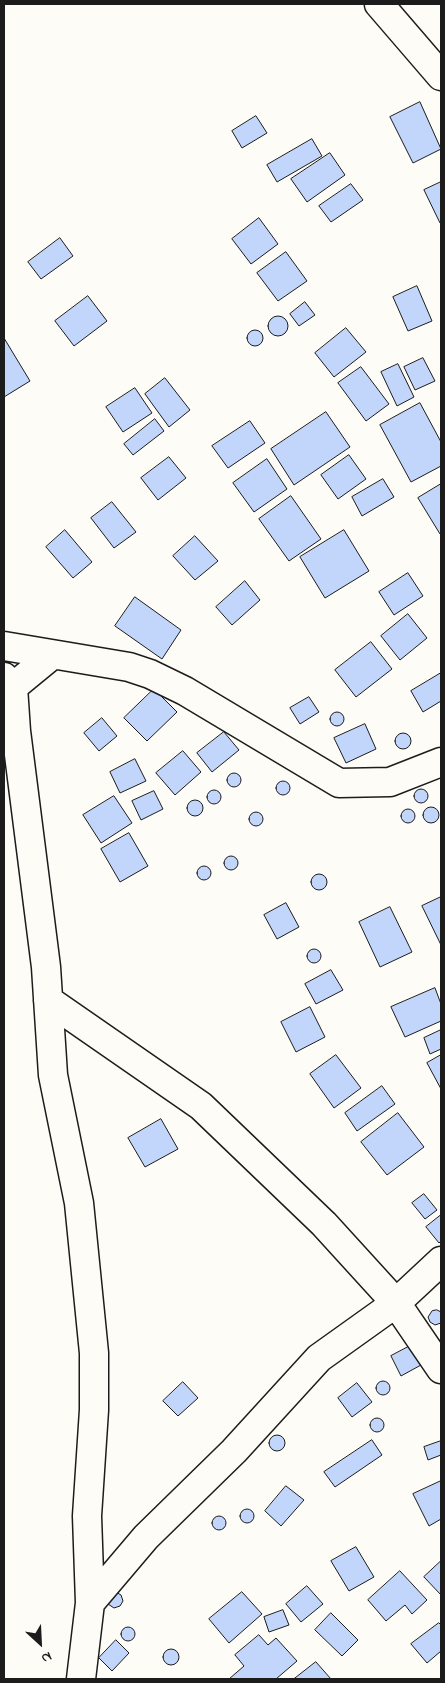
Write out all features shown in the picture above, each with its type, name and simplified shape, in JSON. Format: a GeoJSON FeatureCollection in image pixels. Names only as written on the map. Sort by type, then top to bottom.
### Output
{"type":"FeatureCollection","features":[{"type":"Feature","properties":{"kind":"street"},"geometry":{"type":"LineString","coordinates":[[378,4],[441,76]]}},
{"type":"Feature","properties":{"kind":"street"},"geometry":{"type":"LineString","coordinates":[[4,646],[129,667],[150,674],[185,691],[339,783],[390,782],[441,762]]}},
{"type":"Feature","properties":{"kind":"street"},"geometry":{"type":"LineString","coordinates":[[52,655],[9,682],[41,928],[53,1075],[79,1203],[94,1353],[94,1410],[87,1516],[90,1603],[81,1679]]}},
{"type":"Feature","properties":{"kind":"street"},"geometry":{"type":"LineString","coordinates":[[48,1000],[200,1106],[324,1224],[396,1302],[441,1369]]}},
{"type":"Feature","properties":{"kind":"street"},"geometry":{"type":"LineString","coordinates":[[90,1603],[146,1537],[234,1451],[319,1358],[396,1302],[441,1261]]}},
{"type":"Feature","properties":{"kind":"building"},"geometry":{"type":"Polygon","coordinates":[[[420,102],[441,149],[413,163],[390,117],[420,102]]]}},
{"type":"Feature","properties":{"kind":"building"},"geometry":{"type":"Polygon","coordinates":[[[256,116],[267,133],[242,148],[232,131],[256,116]]]}},
{"type":"Feature","properties":{"kind":"building"},"geometry":{"type":"Polygon","coordinates":[[[312,139],[322,156],[277,182],[267,165],[312,139]]]}},
{"type":"Feature","properties":{"kind":"building"},"geometry":{"type":"Polygon","coordinates":[[[330,153],[345,175],[307,202],[291,179],[330,153]]]}},
{"type":"Feature","properties":{"kind":"building"},"geometry":{"type":"Polygon","coordinates":[[[441,182],[441,222],[440,223],[424,190],[441,182]]]}},
{"type":"Feature","properties":{"kind":"building"},"geometry":{"type":"Polygon","coordinates":[[[351,184],[363,200],[331,222],[319,206],[351,184]]]}},
{"type":"Feature","properties":{"kind":"building"},"geometry":{"type":"Polygon","coordinates":[[[259,218],[278,244],[251,264],[232,239],[259,218]]]}},
{"type":"Feature","properties":{"kind":"building"},"geometry":{"type":"Polygon","coordinates":[[[60,238],[73,256],[41,279],[28,262],[60,238]]]}},
{"type":"Feature","properties":{"kind":"building"},"geometry":{"type":"Polygon","coordinates":[[[286,252],[307,281],[278,301],[257,273],[286,252]]]}},
{"type":"Feature","properties":{"kind":"building"},"geometry":{"type":"Polygon","coordinates":[[[417,286],[432,321],[408,331],[393,297],[417,286]]]}},
{"type":"Feature","properties":{"kind":"building"},"geometry":{"type":"Polygon","coordinates":[[[88,296],[107,321],[74,346],[55,321],[88,296]]]}},
{"type":"Feature","properties":{"kind":"building"},"geometry":{"type":"Polygon","coordinates":[[[305,302],[315,315],[299,326],[290,314],[305,302]]]}},
{"type":"Feature","properties":{"kind":"building"},"geometry":{"type":"Polygon","coordinates":[[[278,316],[285,319],[288,326],[285,333],[278,336],[271,333],[268,326],[271,319],[278,316]]]}},
{"type":"Feature","properties":{"kind":"building"},"geometry":{"type":"Polygon","coordinates":[[[346,328],[366,352],[334,377],[315,353],[346,328]]]}},
{"type":"Feature","properties":{"kind":"building"},"geometry":{"type":"Polygon","coordinates":[[[255,330],[263,338],[255,346],[247,338],[255,330]]]}},
{"type":"Feature","properties":{"kind":"building"},"geometry":{"type":"Polygon","coordinates":[[[4,338],[30,381],[4,397],[4,338]]]}},
{"type":"Feature","properties":{"kind":"building"},"geometry":{"type":"Polygon","coordinates":[[[423,358],[435,381],[415,390],[404,367],[423,358]]]}},
{"type":"Feature","properties":{"kind":"building"},"geometry":{"type":"Polygon","coordinates":[[[398,364],[414,397],[397,406],[381,372],[398,364]]]}},
{"type":"Feature","properties":{"kind":"building"},"geometry":{"type":"Polygon","coordinates":[[[361,367],[389,404],[366,421],[338,383],[361,367]]]}},
{"type":"Feature","properties":{"kind":"building"},"geometry":{"type":"Polygon","coordinates":[[[165,378],[190,410],[169,427],[145,394],[165,378]]]}},
{"type":"Feature","properties":{"kind":"building"},"geometry":{"type":"Polygon","coordinates":[[[135,388],[152,413],[123,432],[106,407],[135,388]]]}},
{"type":"Feature","properties":{"kind":"building"},"geometry":{"type":"Polygon","coordinates":[[[420,403],[441,442],[441,466],[411,482],[380,425],[420,403]]]}},
{"type":"Feature","properties":{"kind":"building"},"geometry":{"type":"Polygon","coordinates":[[[326,412],[350,447],[294,485],[271,449],[326,412]]]}},
{"type":"Feature","properties":{"kind":"building"},"geometry":{"type":"Polygon","coordinates":[[[155,419],[164,431],[133,455],[124,444],[155,419]]]}},
{"type":"Feature","properties":{"kind":"building"},"geometry":{"type":"Polygon","coordinates":[[[250,421],[265,443],[228,468],[212,446],[250,421]]]}},
{"type":"Feature","properties":{"kind":"building"},"geometry":{"type":"Polygon","coordinates":[[[349,455],[366,479],[338,499],[321,475],[349,455]]]}},
{"type":"Feature","properties":{"kind":"building"},"geometry":{"type":"Polygon","coordinates":[[[169,457],[186,478],[158,500],[141,478],[169,457]]]}},
{"type":"Feature","properties":{"kind":"building"},"geometry":{"type":"Polygon","coordinates":[[[267,459],[287,489],[254,512],[233,483],[267,459]]]}},
{"type":"Feature","properties":{"kind":"building"},"geometry":{"type":"Polygon","coordinates":[[[383,479],[394,497],[362,516],[352,497],[383,479]]]}},
{"type":"Feature","properties":{"kind":"building"},"geometry":{"type":"Polygon","coordinates":[[[441,484],[441,533],[440,534],[418,498],[441,484]]]}},
{"type":"Feature","properties":{"kind":"building"},"geometry":{"type":"Polygon","coordinates":[[[291,496],[321,539],[289,561],[259,519],[291,496]]]}},
{"type":"Feature","properties":{"kind":"building"},"geometry":{"type":"Polygon","coordinates":[[[112,502],[136,532],[114,548],[91,518],[112,502]]]}},
{"type":"Feature","properties":{"kind":"building"},"geometry":{"type":"Polygon","coordinates":[[[65,530],[92,562],[73,578],[46,547],[65,530]]]}},
{"type":"Feature","properties":{"kind":"building"},"geometry":{"type":"Polygon","coordinates":[[[344,530],[369,571],[325,598],[300,557],[344,530]]]}},
{"type":"Feature","properties":{"kind":"building"},"geometry":{"type":"Polygon","coordinates":[[[195,536],[218,561],[195,580],[173,556],[195,536]]]}},
{"type":"Feature","properties":{"kind":"building"},"geometry":{"type":"Polygon","coordinates":[[[408,573],[423,596],[394,615],[379,592],[408,573]]]}},
{"type":"Feature","properties":{"kind":"building"},"geometry":{"type":"Polygon","coordinates":[[[245,581],[260,600],[232,625],[216,607],[245,581]]]}},
{"type":"Feature","properties":{"kind":"building"},"geometry":{"type":"Polygon","coordinates":[[[135,597],[181,630],[162,659],[115,626],[135,597]]]}},
{"type":"Feature","properties":{"kind":"building"},"geometry":{"type":"Polygon","coordinates":[[[408,614],[427,638],[400,660],[381,636],[408,614]]]}},
{"type":"Feature","properties":{"kind":"building"},"geometry":{"type":"Polygon","coordinates":[[[371,642],[392,669],[356,697],[335,670],[371,642]]]}},
{"type":"Feature","properties":{"kind":"building"},"geometry":{"type":"Polygon","coordinates":[[[441,673],[441,701],[423,712],[411,691],[441,673]]]}},
{"type":"Feature","properties":{"kind":"building"},"geometry":{"type":"Polygon","coordinates":[[[154,689],[177,712],[147,741],[124,718],[154,689]]]}},
{"type":"Feature","properties":{"kind":"building"},"geometry":{"type":"Polygon","coordinates":[[[309,697],[319,712],[300,724],[290,708],[309,697]]]}},
{"type":"Feature","properties":{"kind":"building"},"geometry":{"type":"Polygon","coordinates":[[[334,712],[340,712],[344,719],[340,726],[334,726],[330,722],[330,716],[334,712]]]}},
{"type":"Feature","properties":{"kind":"building"},"geometry":{"type":"Polygon","coordinates":[[[102,718],[117,736],[99,751],[84,733],[102,718]]]}},
{"type":"Feature","properties":{"kind":"building"},"geometry":{"type":"Polygon","coordinates":[[[365,724],[376,749],[346,763],[334,738],[365,724]]]}},
{"type":"Feature","properties":{"kind":"building"},"geometry":{"type":"Polygon","coordinates":[[[224,732],[239,750],[212,772],[197,753],[224,732]]]}},
{"type":"Feature","properties":{"kind":"building"},"geometry":{"type":"Polygon","coordinates":[[[403,733],[411,741],[403,749],[395,741],[403,733]]]}},
{"type":"Feature","properties":{"kind":"building"},"geometry":{"type":"Polygon","coordinates":[[[183,751],[201,772],[175,795],[156,773],[183,751]]]}},
{"type":"Feature","properties":{"kind":"building"},"geometry":{"type":"Polygon","coordinates":[[[135,759],[146,781],[120,793],[110,772],[135,759]]]}},
{"type":"Feature","properties":{"kind":"building"},"geometry":{"type":"Polygon","coordinates":[[[231,773],[237,773],[241,780],[237,787],[231,787],[227,783],[227,777],[231,773]]]}},
{"type":"Feature","properties":{"kind":"building"},"geometry":{"type":"Polygon","coordinates":[[[280,781],[286,781],[290,788],[286,795],[280,795],[276,791],[276,785],[280,781]]]}},
{"type":"Feature","properties":{"kind":"building"},"geometry":{"type":"Polygon","coordinates":[[[418,789],[424,789],[428,796],[424,803],[418,803],[414,799],[414,793],[418,789]]]}},
{"type":"Feature","properties":{"kind":"building"},"geometry":{"type":"Polygon","coordinates":[[[211,790],[217,790],[221,797],[217,804],[211,804],[207,800],[207,794],[211,790]]]}},
{"type":"Feature","properties":{"kind":"building"},"geometry":{"type":"Polygon","coordinates":[[[154,791],[163,809],[141,820],[132,801],[154,791]]]}},
{"type":"Feature","properties":{"kind":"building"},"geometry":{"type":"Polygon","coordinates":[[[114,796],[132,823],[101,843],[83,815],[114,796]]]}},
{"type":"Feature","properties":{"kind":"building"},"geometry":{"type":"Polygon","coordinates":[[[195,800],[203,808],[195,816],[187,808],[195,800]]]}},
{"type":"Feature","properties":{"kind":"building"},"geometry":{"type":"Polygon","coordinates":[[[431,807],[439,815],[431,823],[423,815],[431,807]]]}},
{"type":"Feature","properties":{"kind":"building"},"geometry":{"type":"Polygon","coordinates":[[[405,809],[411,809],[415,816],[411,823],[405,823],[401,819],[401,813],[405,809]]]}},
{"type":"Feature","properties":{"kind":"building"},"geometry":{"type":"Polygon","coordinates":[[[253,812],[259,812],[263,819],[259,826],[253,826],[249,822],[249,816],[253,812]]]}},
{"type":"Feature","properties":{"kind":"building"},"geometry":{"type":"Polygon","coordinates":[[[129,833],[148,866],[120,882],[101,849],[129,833]]]}},
{"type":"Feature","properties":{"kind":"building"},"geometry":{"type":"Polygon","coordinates":[[[228,856],[234,856],[238,863],[234,870],[228,870],[224,866],[224,860],[228,856]]]}},
{"type":"Feature","properties":{"kind":"building"},"geometry":{"type":"Polygon","coordinates":[[[201,866],[207,866],[211,873],[207,880],[201,880],[197,876],[197,870],[201,866]]]}},
{"type":"Feature","properties":{"kind":"building"},"geometry":{"type":"Polygon","coordinates":[[[319,874],[327,882],[319,890],[311,882],[319,874]]]}},
{"type":"Feature","properties":{"kind":"building"},"geometry":{"type":"Polygon","coordinates":[[[441,897],[441,945],[422,906],[441,897]]]}},
{"type":"Feature","properties":{"kind":"building"},"geometry":{"type":"Polygon","coordinates":[[[286,903],[299,927],[277,939],[264,915],[286,903]]]}},
{"type":"Feature","properties":{"kind":"building"},"geometry":{"type":"Polygon","coordinates":[[[390,907],[412,952],[380,967],[359,922],[390,907]]]}},
{"type":"Feature","properties":{"kind":"building"},"geometry":{"type":"Polygon","coordinates":[[[311,949],[317,949],[321,956],[317,963],[311,963],[307,959],[307,953],[311,949]]]}},
{"type":"Feature","properties":{"kind":"building"},"geometry":{"type":"Polygon","coordinates":[[[331,970],[343,990],[316,1004],[305,984],[331,970]]]}},
{"type":"Feature","properties":{"kind":"building"},"geometry":{"type":"Polygon","coordinates":[[[435,988],[441,1004],[441,1021],[405,1037],[391,1007],[435,988]]]}},
{"type":"Feature","properties":{"kind":"building"},"geometry":{"type":"Polygon","coordinates":[[[310,1007],[325,1037],[296,1052],[281,1022],[310,1007]]]}},
{"type":"Feature","properties":{"kind":"building"},"geometry":{"type":"Polygon","coordinates":[[[441,1030],[441,1049],[430,1054],[424,1038],[441,1030]]]}},
{"type":"Feature","properties":{"kind":"building"},"geometry":{"type":"Polygon","coordinates":[[[336,1055],[361,1088],[334,1108],[310,1074],[336,1055]]]}},
{"type":"Feature","properties":{"kind":"building"},"geometry":{"type":"Polygon","coordinates":[[[441,1055],[441,1089],[427,1063],[441,1055]]]}},
{"type":"Feature","properties":{"kind":"building"},"geometry":{"type":"Polygon","coordinates":[[[382,1086],[395,1104],[357,1131],[345,1113],[382,1086]]]}},
{"type":"Feature","properties":{"kind":"building"},"geometry":{"type":"Polygon","coordinates":[[[398,1113],[424,1147],[387,1175],[361,1142],[398,1113]]]}},
{"type":"Feature","properties":{"kind":"building"},"geometry":{"type":"Polygon","coordinates":[[[161,1119],[178,1149],[145,1167],[128,1138],[161,1119]]]}},
{"type":"Feature","properties":{"kind":"building"},"geometry":{"type":"Polygon","coordinates":[[[424,1194],[437,1210],[425,1219],[412,1203],[424,1194]]]}},
{"type":"Feature","properties":{"kind":"building"},"geometry":{"type":"Polygon","coordinates":[[[441,1215],[441,1241],[439,1243],[426,1227],[441,1215]]]}},
{"type":"Feature","properties":{"kind":"building"},"geometry":{"type":"Polygon","coordinates":[[[437,1310],[441,1312],[441,1323],[435,1325],[430,1322],[428,1317],[432,1311],[437,1310]]]}},
{"type":"Feature","properties":{"kind":"building"},"geometry":{"type":"Polygon","coordinates":[[[410,1346],[421,1365],[401,1376],[391,1356],[410,1346]]]}},
{"type":"Feature","properties":{"kind":"building"},"geometry":{"type":"Polygon","coordinates":[[[380,1381],[386,1381],[390,1388],[386,1395],[380,1395],[376,1391],[376,1385],[380,1381]]]}},
{"type":"Feature","properties":{"kind":"building"},"geometry":{"type":"Polygon","coordinates":[[[183,1382],[198,1398],[178,1416],[163,1401],[183,1382]]]}},
{"type":"Feature","properties":{"kind":"building"},"geometry":{"type":"Polygon","coordinates":[[[357,1383],[372,1402],[352,1417],[338,1398],[357,1383]]]}},
{"type":"Feature","properties":{"kind":"building"},"geometry":{"type":"Polygon","coordinates":[[[374,1418],[380,1418],[384,1425],[380,1432],[374,1432],[370,1428],[370,1422],[374,1418]]]}},
{"type":"Feature","properties":{"kind":"building"},"geometry":{"type":"Polygon","coordinates":[[[277,1435],[285,1443],[277,1451],[269,1443],[277,1435]]]}},
{"type":"Feature","properties":{"kind":"building"},"geometry":{"type":"Polygon","coordinates":[[[372,1440],[382,1455],[335,1487],[324,1472],[372,1440]]]}},
{"type":"Feature","properties":{"kind":"building"},"geometry":{"type":"Polygon","coordinates":[[[441,1441],[441,1455],[428,1460],[424,1447],[441,1441]]]}},
{"type":"Feature","properties":{"kind":"building"},"geometry":{"type":"Polygon","coordinates":[[[441,1481],[441,1519],[429,1526],[413,1494],[441,1481]]]}},
{"type":"Feature","properties":{"kind":"building"},"geometry":{"type":"Polygon","coordinates":[[[286,1486],[304,1500],[281,1526],[265,1511],[286,1486]]]}},
{"type":"Feature","properties":{"kind":"building"},"geometry":{"type":"Polygon","coordinates":[[[244,1509],[250,1509],[254,1516],[250,1523],[244,1523],[240,1519],[240,1513],[244,1509]]]}},
{"type":"Feature","properties":{"kind":"building"},"geometry":{"type":"Polygon","coordinates":[[[216,1516],[222,1516],[226,1523],[222,1530],[216,1530],[212,1526],[212,1520],[216,1516]]]}},
{"type":"Feature","properties":{"kind":"building"},"geometry":{"type":"Polygon","coordinates":[[[356,1547],[374,1577],[349,1591],[331,1561],[356,1547]]]}},
{"type":"Feature","properties":{"kind":"building"},"geometry":{"type":"Polygon","coordinates":[[[441,1561],[441,1595],[424,1577],[441,1561]]]}},
{"type":"Feature","properties":{"kind":"building"},"geometry":{"type":"Polygon","coordinates":[[[400,1571],[427,1600],[412,1614],[405,1605],[386,1621],[368,1600],[400,1571]]]}},
{"type":"Feature","properties":{"kind":"building"},"geometry":{"type":"Polygon","coordinates":[[[307,1586],[323,1604],[301,1622],[286,1604],[307,1586]]]}},
{"type":"Feature","properties":{"kind":"building"},"geometry":{"type":"Polygon","coordinates":[[[116,1592],[121,1595],[123,1601],[120,1606],[114,1608],[108,1604],[107,1599],[116,1592]]]}},
{"type":"Feature","properties":{"kind":"building"},"geometry":{"type":"Polygon","coordinates":[[[242,1592],[262,1614],[229,1643],[209,1619],[242,1592]]]}},
{"type":"Feature","properties":{"kind":"building"},"geometry":{"type":"Polygon","coordinates":[[[283,1610],[289,1625],[269,1632],[264,1617],[283,1610]]]}},
{"type":"Feature","properties":{"kind":"building"},"geometry":{"type":"Polygon","coordinates":[[[331,1613],[358,1640],[342,1656],[315,1630],[331,1613]]]}},
{"type":"Feature","properties":{"kind":"building"},"geometry":{"type":"Polygon","coordinates":[[[439,1623],[441,1625],[441,1651],[427,1663],[411,1644],[439,1623]]]}},
{"type":"Feature","properties":{"kind":"building"},"geometry":{"type":"Polygon","coordinates":[[[125,1627],[131,1627],[135,1634],[131,1641],[125,1641],[121,1637],[121,1631],[125,1627]]]}},
{"type":"Feature","properties":{"kind":"building"},"geometry":{"type":"Polygon","coordinates":[[[259,1635],[268,1645],[276,1638],[297,1661],[276,1679],[229,1679],[244,1666],[235,1655],[259,1635]]]}},
{"type":"Feature","properties":{"kind":"building"},"geometry":{"type":"Polygon","coordinates":[[[116,1640],[129,1653],[112,1671],[99,1658],[116,1640]]]}},
{"type":"Feature","properties":{"kind":"building"},"geometry":{"type":"Polygon","coordinates":[[[171,1649],[179,1657],[171,1665],[163,1657],[171,1649]]]}},
{"type":"Feature","properties":{"kind":"building"},"geometry":{"type":"Polygon","coordinates":[[[316,1662],[331,1679],[294,1679],[316,1662]]]}}]}
